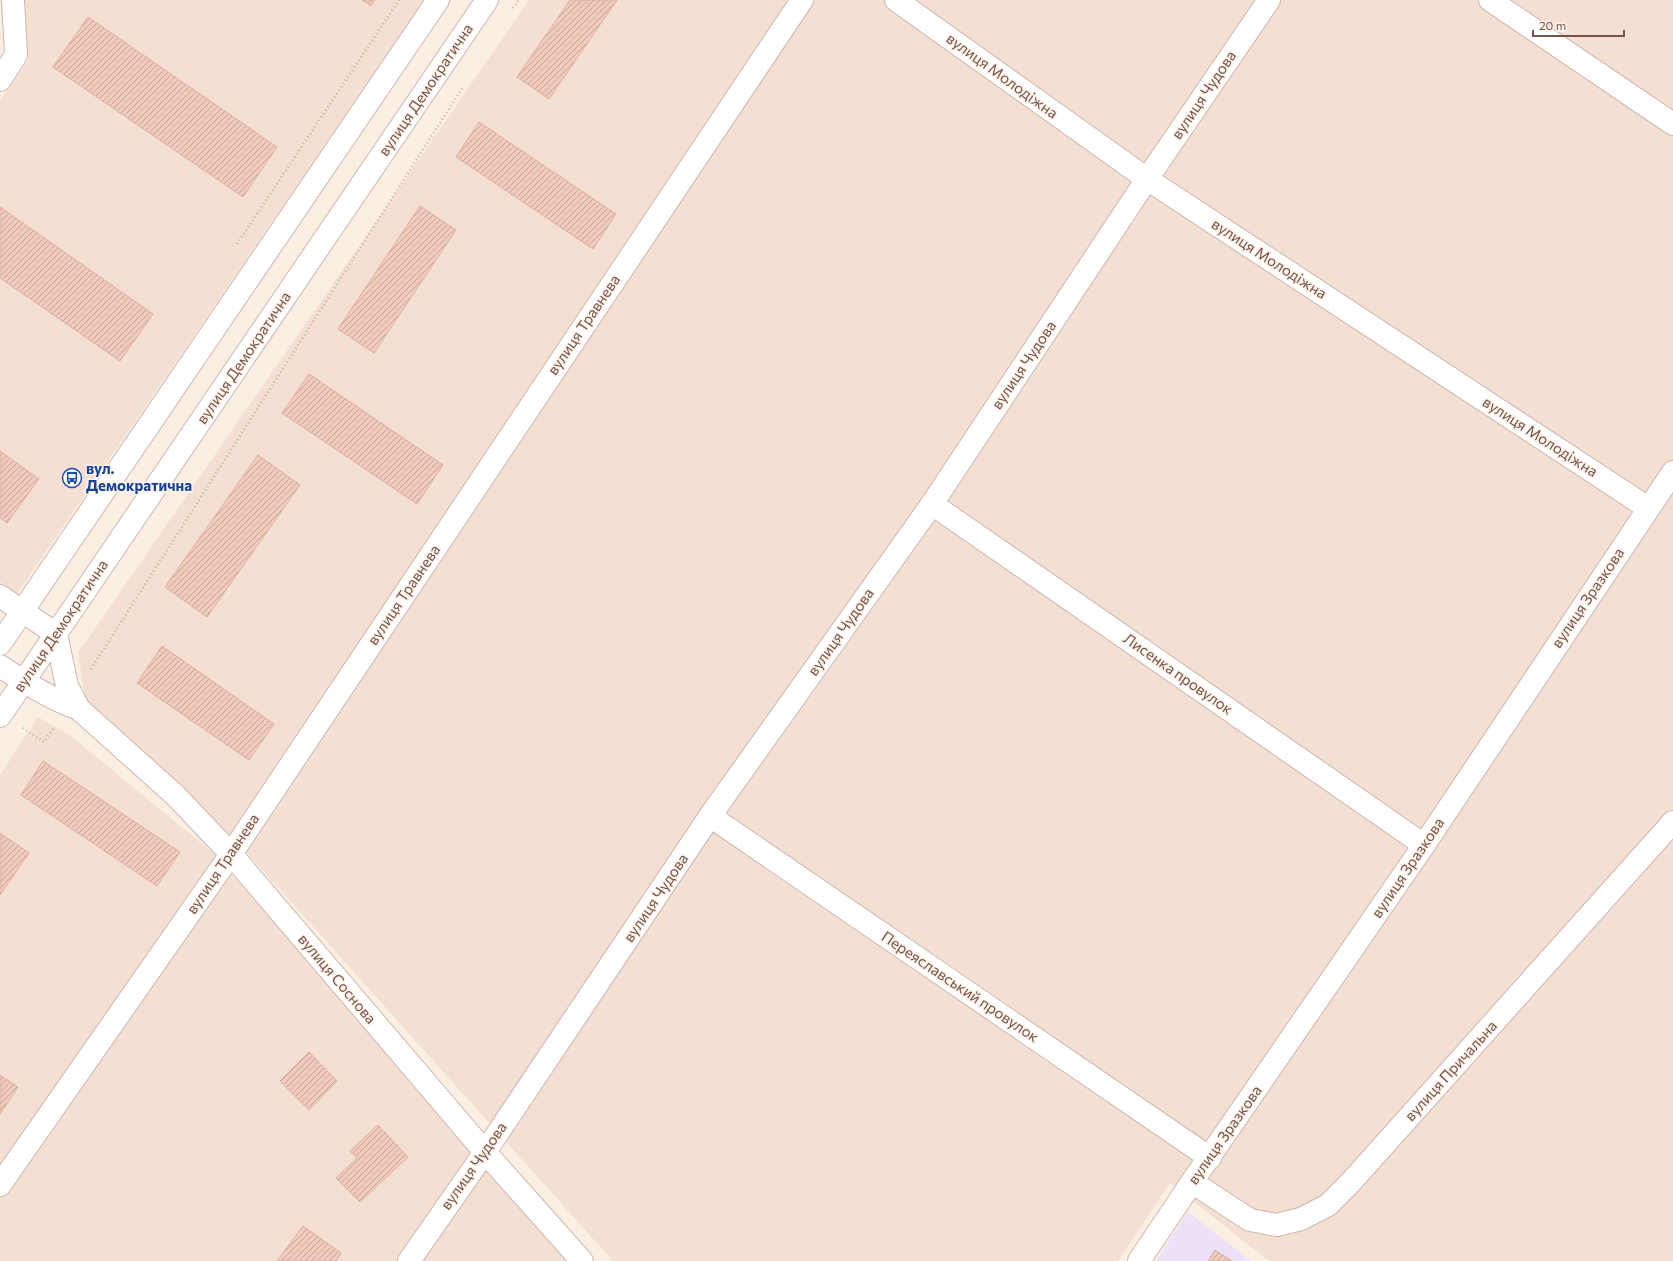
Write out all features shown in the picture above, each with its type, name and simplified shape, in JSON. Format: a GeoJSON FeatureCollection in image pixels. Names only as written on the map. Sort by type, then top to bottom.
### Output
{"type":"FeatureCollection","features":[{"type":"Feature","properties":{"kind":"street"},"geometry":{"type":"LineString","coordinates":[[0,80],[16,55],[13,0]]}},
{"type":"Feature","properties":{"kind":"street"},"geometry":{"type":"LineString","coordinates":[[0,644],[438,0]]}},
{"type":"Feature","properties":{"kind":"street","name":"вулиця Демократична"},"geometry":{"type":"LineString","coordinates":[[0,716],[487,0]]}},
{"type":"Feature","properties":{"kind":"street","name":"вулиця Травнева"},"geometry":{"type":"LineString","coordinates":[[0,1185],[231,854],[802,0]]}},
{"type":"Feature","properties":{"kind":"street","name":"вулиця Молодіжна"},"geometry":{"type":"LineString","coordinates":[[896,0],[1147,179],[1648,508]]}},
{"type":"Feature","properties":{"kind":"street","name":"вулиця Чудова"},"geometry":{"type":"LineString","coordinates":[[409,1261],[710,816],[932,504],[1147,179],[1269,0]]}},
{"type":"Feature","properties":{"kind":"street"},"geometry":{"type":"LineString","coordinates":[[1490,0],[1673,124]]}},
{"type":"Feature","properties":{"kind":"street","name":"вулиця Зразкова"},"geometry":{"type":"LineString","coordinates":[[1140,1261],[1192,1182],[1210,1158],[1424,845],[1673,472]]}},
{"type":"Feature","properties":{"kind":"street","name":"Лисенка провулок"},"geometry":{"type":"LineString","coordinates":[[932,504],[1424,845]]}},
{"type":"Feature","properties":{"kind":"street"},"geometry":{"type":"LineString","coordinates":[[0,596],[56,634],[67,686],[73,704]]}},
{"type":"Feature","properties":{"kind":"street"},"geometry":{"type":"LineString","coordinates":[[0,666],[23,682],[73,704]]}},
{"type":"Feature","properties":{"kind":"street","name":"вулиця Соснова"},"geometry":{"type":"LineString","coordinates":[[73,704],[176,796],[231,854],[484,1152],[582,1261]]}},
{"type":"Feature","properties":{"kind":"street","name":"Переяславський провулок"},"geometry":{"type":"LineString","coordinates":[[710,816],[1210,1158]]}},
{"type":"Feature","properties":{"kind":"street","name":"вулиця Причальна"},"geometry":{"type":"LineString","coordinates":[[1192,1182],[1250,1220],[1277,1225],[1301,1219],[1328,1205],[1357,1177],[1673,822]]}},
{"type":"Feature","properties":{"kind":"path"},"geometry":{"type":"LineString","coordinates":[[510,13],[519,0]]}},
{"type":"Feature","properties":{"kind":"path"},"geometry":{"type":"LineString","coordinates":[[44,742],[73,704],[467,80]]}},
{"type":"Feature","properties":{"kind":"shaded area"},"geometry":{"type":"Polygon","coordinates":[[[25,0],[424,0],[17,594],[0,582],[0,101],[28,61],[25,0]]]}},
{"type":"Feature","properties":{"kind":"shaded area"},"geometry":{"type":"Polygon","coordinates":[[[529,0],[1673,0],[1673,1261],[1269,1261],[1170,1183],[1118,1261],[613,1261],[247,853],[85,699],[78,653],[529,0]]]}},
{"type":"Feature","properties":{"kind":"shaded area"},"geometry":{"type":"Polygon","coordinates":[[[38,717],[71,736],[212,852],[575,1261],[0,1261],[0,775],[38,717]]]}},
{"type":"Feature","properties":{"kind":"shaded area"},"geometry":{"type":"Polygon","coordinates":[[[1188,1212],[1251,1261],[1156,1261],[1188,1212]]]}},
{"type":"Feature","properties":{"kind":"building"},"geometry":{"type":"Polygon","coordinates":[[[362,0],[375,0],[371,6],[362,0]]]}},
{"type":"Feature","properties":{"kind":"building"},"geometry":{"type":"Polygon","coordinates":[[[570,0],[617,0],[549,99],[517,77],[570,0]]]}},
{"type":"Feature","properties":{"kind":"building"},"geometry":{"type":"Polygon","coordinates":[[[88,17],[277,147],[243,197],[53,67],[88,17]]]}},
{"type":"Feature","properties":{"kind":"building"},"geometry":{"type":"Polygon","coordinates":[[[479,122],[616,214],[593,249],[456,157],[479,122]]]}},
{"type":"Feature","properties":{"kind":"building"},"geometry":{"type":"Polygon","coordinates":[[[420,206],[456,230],[374,353],[338,329],[420,206]]]}},
{"type":"Feature","properties":{"kind":"building"},"geometry":{"type":"Polygon","coordinates":[[[0,207],[153,314],[120,361],[0,278],[0,207]]]}},
{"type":"Feature","properties":{"kind":"building"},"geometry":{"type":"Polygon","coordinates":[[[309,374],[443,465],[417,504],[282,413],[309,374]]]}},
{"type":"Feature","properties":{"kind":"building"},"geometry":{"type":"Polygon","coordinates":[[[0,451],[39,479],[7,523],[0,518],[0,451]]]}},
{"type":"Feature","properties":{"kind":"building"},"geometry":{"type":"Polygon","coordinates":[[[258,455],[300,485],[207,617],[165,587],[258,455]]]}},
{"type":"Feature","properties":{"kind":"building"},"geometry":{"type":"Polygon","coordinates":[[[162,646],[274,724],[249,760],[137,683],[162,646]]]}},
{"type":"Feature","properties":{"kind":"building"},"geometry":{"type":"Polygon","coordinates":[[[43,761],[180,852],[157,886],[21,795],[43,761]]]}},
{"type":"Feature","properties":{"kind":"building"},"geometry":{"type":"Polygon","coordinates":[[[0,833],[29,853],[0,895],[0,833]]]}},
{"type":"Feature","properties":{"kind":"building"},"geometry":{"type":"Polygon","coordinates":[[[309,1052],[337,1081],[309,1110],[280,1081],[309,1052]]]}},
{"type":"Feature","properties":{"kind":"building"},"geometry":{"type":"Polygon","coordinates":[[[0,1075],[18,1087],[0,1114],[0,1075]]]}},
{"type":"Feature","properties":{"kind":"building"},"geometry":{"type":"Polygon","coordinates":[[[378,1125],[408,1157],[360,1202],[336,1178],[357,1158],[350,1151],[378,1125]]]}},
{"type":"Feature","properties":{"kind":"building"},"geometry":{"type":"Polygon","coordinates":[[[303,1226],[341,1253],[336,1261],[277,1261],[303,1226]]]}},
{"type":"Feature","properties":{"kind":"building"},"geometry":{"type":"Polygon","coordinates":[[[1215,1250],[1232,1261],[1208,1261],[1215,1250]]]}},
{"type":"Feature","properties":{"kind":"place","name":"вул. Демократична"},"geometry":{"type":"Point","coordinates":[72,478]}}]}
